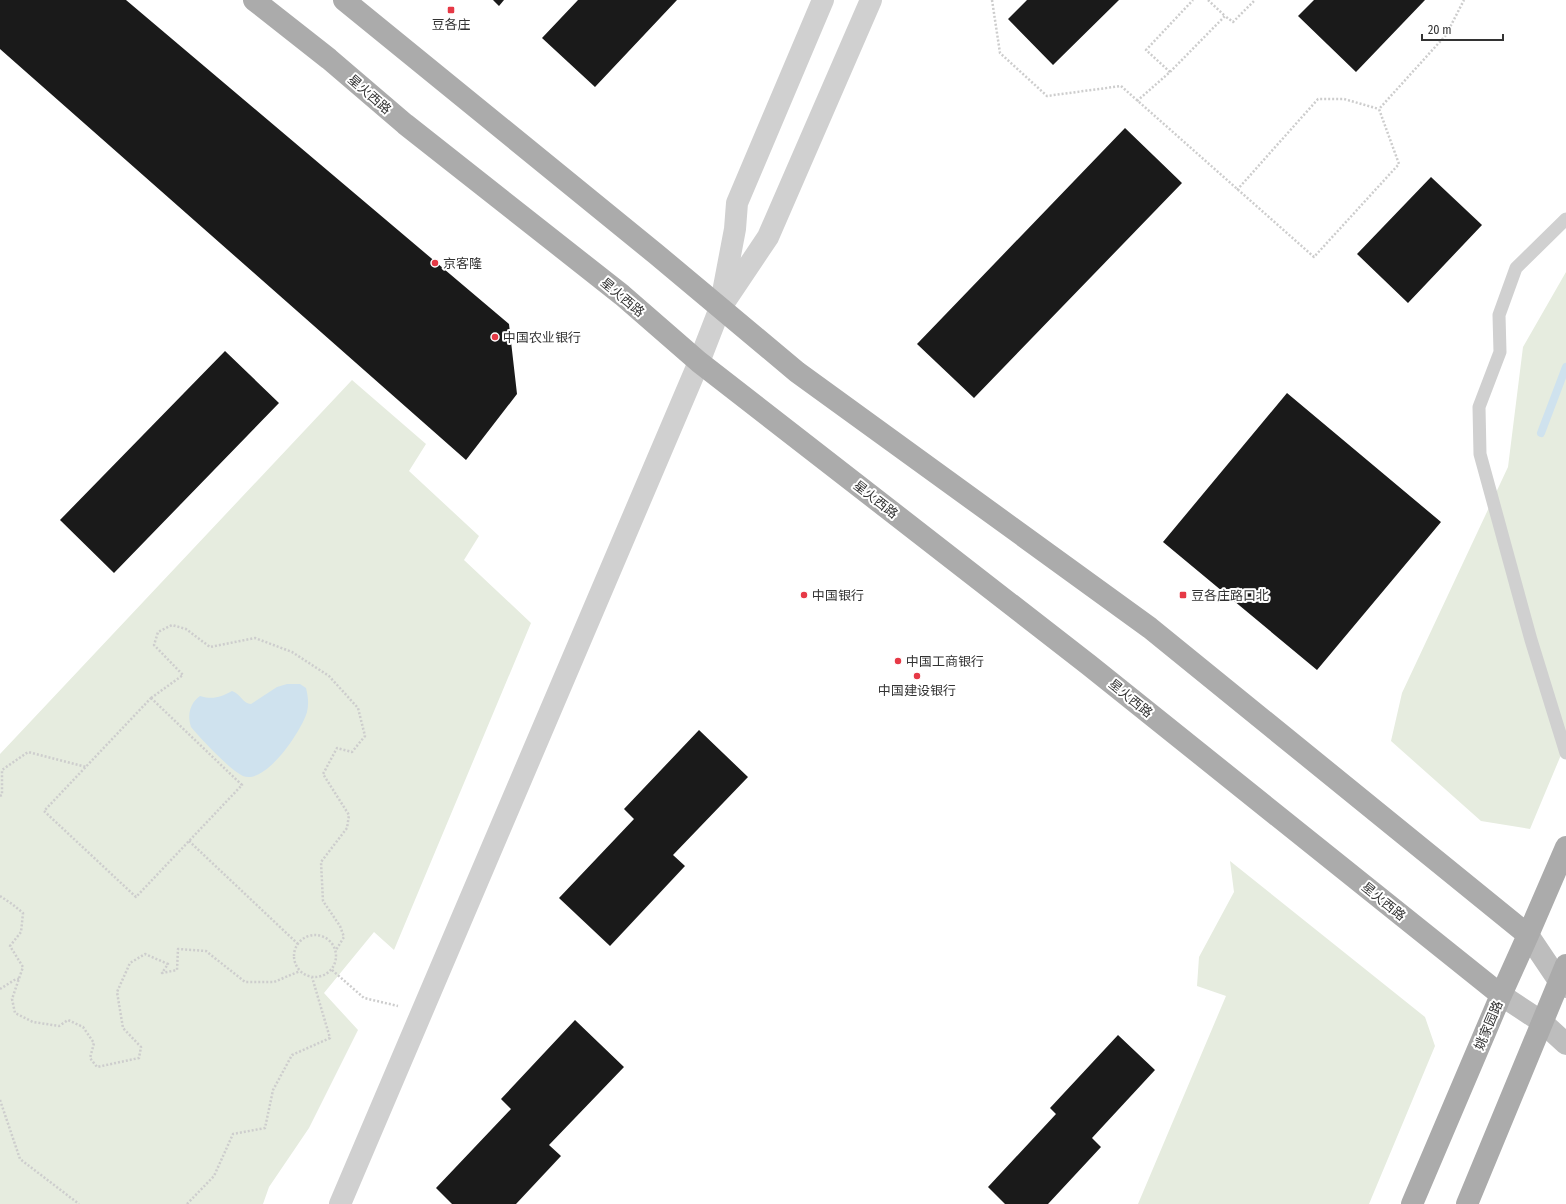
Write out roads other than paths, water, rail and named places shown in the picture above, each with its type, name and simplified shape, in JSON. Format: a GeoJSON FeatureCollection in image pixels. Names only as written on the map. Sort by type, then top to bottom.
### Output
{"type":"FeatureCollection","features":[{"type":"Feature","properties":{"kind":"main road","name":"星火西路"},"geometry":{"type":"LineString","coordinates":[[254,0],[329,59],[405,124],[622,295],[698,362],[1089,665],[1501,995]]}},
{"type":"Feature","properties":{"kind":"main road"},"geometry":{"type":"LineString","coordinates":[[344,0],[650,249],[797,372],[1150,628],[1528,936],[1564,977],[1542,1022],[1466,1204]]}},
{"type":"Feature","properties":{"kind":"main road","name":"姚家园路"},"geometry":{"type":"LineString","coordinates":[[1412,1204],[1566,847]]}},
{"type":"Feature","properties":{"kind":"main road"},"geometry":{"type":"LineString","coordinates":[[1501,995],[1542,1022],[1566,1044]]}},
{"type":"Feature","properties":{"kind":"street"},"geometry":{"type":"LineString","coordinates":[[340,1204],[720,308],[735,229],[737,203],[823,0]]}},
{"type":"Feature","properties":{"kind":"street"},"geometry":{"type":"LineString","coordinates":[[720,308],[768,237],[870,0]]}},
{"type":"Feature","properties":{"kind":"lane"},"geometry":{"type":"LineString","coordinates":[[1566,219],[1516,268],[1499,315],[1500,352],[1479,407],[1480,454],[1531,640],[1566,753]]}},
{"type":"Feature","properties":{"kind":"water"},"geometry":{"type":"Polygon","coordinates":[[[287,684],[300,684],[306,688],[308,706],[304,720],[291,743],[282,754],[262,772],[252,777],[243,776],[237,773],[216,754],[191,727],[189,718],[190,710],[194,702],[200,696],[209,698],[217,697],[232,691],[248,704],[251,704],[277,687],[287,684]]]}},
{"type":"Feature","properties":{"kind":"waterway"},"geometry":{"type":"LineString","coordinates":[[1541,433],[1566,367]]}},
{"type":"Feature","properties":{"kind":"place","name":"豆各庄"},"geometry":{"type":"Point","coordinates":[451,10]}},
{"type":"Feature","properties":{"kind":"place","name":"京客隆"},"geometry":{"type":"Point","coordinates":[435,263]}},
{"type":"Feature","properties":{"kind":"place","name":"中国农业银行"},"geometry":{"type":"Point","coordinates":[495,337]}},
{"type":"Feature","properties":{"kind":"place","name":"中国银行"},"geometry":{"type":"Point","coordinates":[804,595]}},
{"type":"Feature","properties":{"kind":"place","name":"豆各庄路口北"},"geometry":{"type":"Point","coordinates":[1183,595]}},
{"type":"Feature","properties":{"kind":"place","name":"中国工商银行"},"geometry":{"type":"Point","coordinates":[898,661]}},
{"type":"Feature","properties":{"kind":"place","name":"中国建设银行"},"geometry":{"type":"Point","coordinates":[917,676]}}]}
